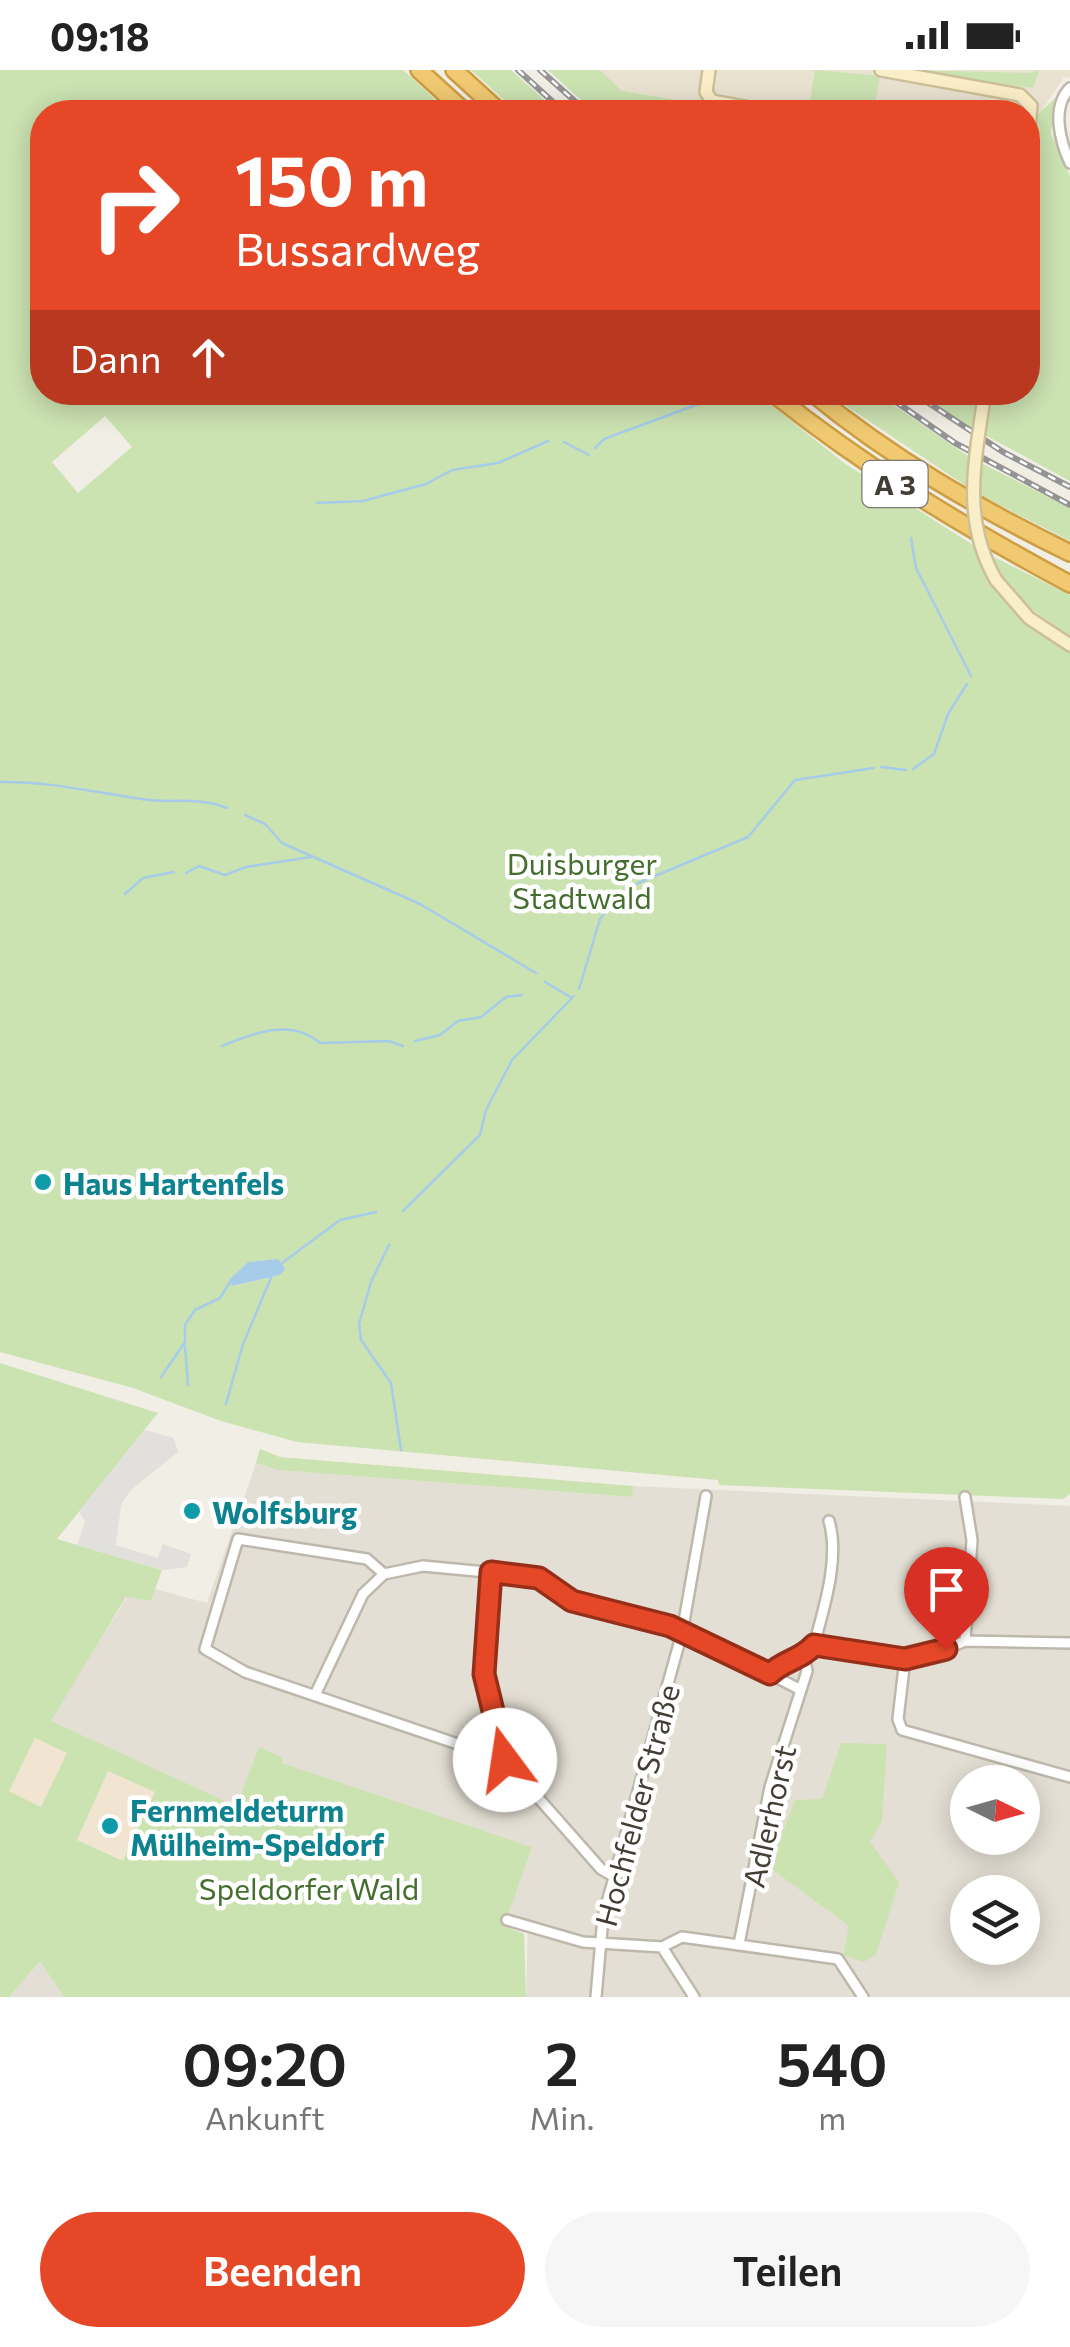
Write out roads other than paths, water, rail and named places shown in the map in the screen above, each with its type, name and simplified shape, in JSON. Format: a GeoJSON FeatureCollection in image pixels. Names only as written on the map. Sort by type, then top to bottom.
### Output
{"type":"FeatureCollection","features":[{"type":"Feature","properties":{"kind":"highway"},"geometry":{"type":"LineString","coordinates":[[419,70],[452,100]]}},
{"type":"Feature","properties":{"kind":"highway"},"geometry":{"type":"LineString","coordinates":[[454,70],[487,100]]}},
{"type":"Feature","properties":{"kind":"highway","name":"A 3"},"geometry":{"type":"LineString","coordinates":[[789,405],[903,490],[1028,562],[1070,572]]}},
{"type":"Feature","properties":{"kind":"highway","name":"A 3"},"geometry":{"type":"LineString","coordinates":[[826,405],[856,430],[942,486],[1070,554]]}},
{"type":"Feature","properties":{"kind":"highway"},"geometry":{"type":"LineString","coordinates":[[1028,562],[1070,584]]}},
{"type":"Feature","properties":{"kind":"street"},"geometry":{"type":"LineString","coordinates":[[709,70],[706,92],[715,100]]}},
{"type":"Feature","properties":{"kind":"street"},"geometry":{"type":"LineString","coordinates":[[881,70],[1020,95],[1025,100]]}},
{"type":"Feature","properties":{"kind":"street"},"geometry":{"type":"LineString","coordinates":[[1070,88],[1064,95],[1059,133],[1070,163]]}},
{"type":"Feature","properties":{"kind":"street"},"geometry":{"type":"LineString","coordinates":[[983,405],[971,505],[977,538],[996,580],[1029,618],[1070,645]]}},
{"type":"Feature","properties":{"kind":"street","name":"Hochfelder Straße"},"geometry":{"type":"LineString","coordinates":[[596,1997],[599,1944],[682,1633],[706,1496]]}},
{"type":"Feature","properties":{"kind":"street"},"geometry":{"type":"LineString","coordinates":[[965,1497],[972,1540],[965,1640]]}},
{"type":"Feature","properties":{"kind":"street"},"geometry":{"type":"LineString","coordinates":[[770,1674],[783,1662],[804,1656],[814,1645],[828,1576],[833,1533],[829,1521]]}},
{"type":"Feature","properties":{"kind":"street"},"geometry":{"type":"LineString","coordinates":[[384,1574],[367,1559],[238,1540],[205,1649],[245,1672],[505,1760]]}},
{"type":"Feature","properties":{"kind":"street"},"geometry":{"type":"LineString","coordinates":[[315,1695],[363,1594],[384,1574],[422,1566],[539,1578],[572,1601],[682,1633],[801,1690]]}},
{"type":"Feature","properties":{"kind":"street"},"geometry":{"type":"LineString","coordinates":[[491,1572],[484,1674],[505,1760],[602,1869],[615,1877]]}},
{"type":"Feature","properties":{"kind":"street"},"geometry":{"type":"LineString","coordinates":[[814,1645],[905,1659],[926,1657],[965,1640],[1070,1643]]}},
{"type":"Feature","properties":{"kind":"street","name":"Adlerhorst"},"geometry":{"type":"LineString","coordinates":[[739,1944],[770,1787],[807,1671],[804,1656]]}},
{"type":"Feature","properties":{"kind":"street"},"geometry":{"type":"LineString","coordinates":[[905,1659],[899,1727],[1070,1778]]}},
{"type":"Feature","properties":{"kind":"street"},"geometry":{"type":"LineString","coordinates":[[506,1920],[599,1944],[662,1948],[682,1937],[838,1959],[863,1997]]}},
{"type":"Feature","properties":{"kind":"street"},"geometry":{"type":"LineString","coordinates":[[662,1948],[694,1997]]}},
{"type":"Feature","properties":{"kind":"water"},"geometry":{"type":"Polygon","coordinates":[[[278,1259],[285,1269],[280,1275],[232,1286],[230,1279],[248,1262],[278,1259]]]}},
{"type":"Feature","properties":{"kind":"waterway"},"geometry":{"type":"LineString","coordinates":[[595,448],[604,439],[696,405]]}},
{"type":"Feature","properties":{"kind":"waterway"},"geometry":{"type":"LineString","coordinates":[[317,503],[363,501],[426,484],[452,470],[498,463],[548,441]]}},
{"type":"Feature","properties":{"kind":"waterway"},"geometry":{"type":"LineString","coordinates":[[564,442],[589,455]]}},
{"type":"Feature","properties":{"kind":"waterway"},"geometry":{"type":"LineString","coordinates":[[911,538],[916,568],[971,676]]}},
{"type":"Feature","properties":{"kind":"waterway"},"geometry":{"type":"LineString","coordinates":[[913,769],[934,754],[948,714],[967,684]]}},
{"type":"Feature","properties":{"kind":"waterway"},"geometry":{"type":"LineString","coordinates":[[881,767],[906,770]]}},
{"type":"Feature","properties":{"kind":"waterway"},"geometry":{"type":"LineString","coordinates":[[579,989],[600,919],[629,887],[748,837],[795,780],[874,768]]}},
{"type":"Feature","properties":{"kind":"waterway"},"geometry":{"type":"LineString","coordinates":[[0,782],[52,785],[152,800],[206,802],[227,808]]}},
{"type":"Feature","properties":{"kind":"waterway"},"geometry":{"type":"LineString","coordinates":[[245,815],[265,824],[282,843],[420,904],[536,973]]}},
{"type":"Feature","properties":{"kind":"waterway"},"geometry":{"type":"LineString","coordinates":[[186,873],[199,866],[225,875],[246,867],[311,857]]}},
{"type":"Feature","properties":{"kind":"waterway"},"geometry":{"type":"LineString","coordinates":[[125,894],[143,878],[174,872]]}},
{"type":"Feature","properties":{"kind":"waterway"},"geometry":{"type":"LineString","coordinates":[[545,982],[572,998]]}},
{"type":"Feature","properties":{"kind":"waterway"},"geometry":{"type":"LineString","coordinates":[[415,1041],[440,1035],[458,1021],[481,1017],[506,997],[522,995]]}},
{"type":"Feature","properties":{"kind":"waterway"},"geometry":{"type":"LineString","coordinates":[[403,1211],[480,1135],[486,1110],[512,1060],[574,996]]}},
{"type":"Feature","properties":{"kind":"waterway"},"geometry":{"type":"LineString","coordinates":[[222,1046],[272,1030],[297,1031],[320,1043],[389,1041],[403,1046]]}},
{"type":"Feature","properties":{"kind":"waterway"},"geometry":{"type":"LineString","coordinates":[[282,1263],[340,1220],[376,1212]]}},
{"type":"Feature","properties":{"kind":"waterway"},"geometry":{"type":"LineString","coordinates":[[389,1245],[371,1282],[359,1324],[361,1340],[391,1383],[401,1450]]}},
{"type":"Feature","properties":{"kind":"waterway"},"geometry":{"type":"LineString","coordinates":[[226,1404],[243,1344],[271,1278]]}},
{"type":"Feature","properties":{"kind":"waterway"},"geometry":{"type":"LineString","coordinates":[[161,1377],[185,1342],[185,1325],[195,1310],[220,1298],[232,1279]]}},
{"type":"Feature","properties":{"kind":"waterway"},"geometry":{"type":"LineString","coordinates":[[185,1346],[188,1385]]}},
{"type":"Feature","properties":{"kind":"railway"},"geometry":{"type":"LineString","coordinates":[[518,70],[551,100]]}},
{"type":"Feature","properties":{"kind":"railway"},"geometry":{"type":"LineString","coordinates":[[540,70],[574,100]]}},
{"type":"Feature","properties":{"kind":"railway"},"geometry":{"type":"LineString","coordinates":[[901,405],[955,443],[1070,505]]}},
{"type":"Feature","properties":{"kind":"railway"},"geometry":{"type":"LineString","coordinates":[[932,405],[1003,452],[1070,487]]}},
{"type":"Feature","properties":{"kind":"place","name":"Haus Hartenfels"},"geometry":{"type":"Point","coordinates":[43,1182]}},
{"type":"Feature","properties":{"kind":"place","name":"Wolfsburg"},"geometry":{"type":"Point","coordinates":[192,1511]}},
{"type":"Feature","properties":{"kind":"place","name":"Fernmeldeturm Mülheim-Speldorf"},"geometry":{"type":"Point","coordinates":[110,1826]}},
{"type":"Feature","properties":{"kind":"park label","name":"Duisburger Stadtwald"},"geometry":{"type":"Point","coordinates":[582,879]}},
{"type":"Feature","properties":{"kind":"park label","name":"Speldorfer Wald"},"geometry":{"type":"Point","coordinates":[309,1887]}}]}
